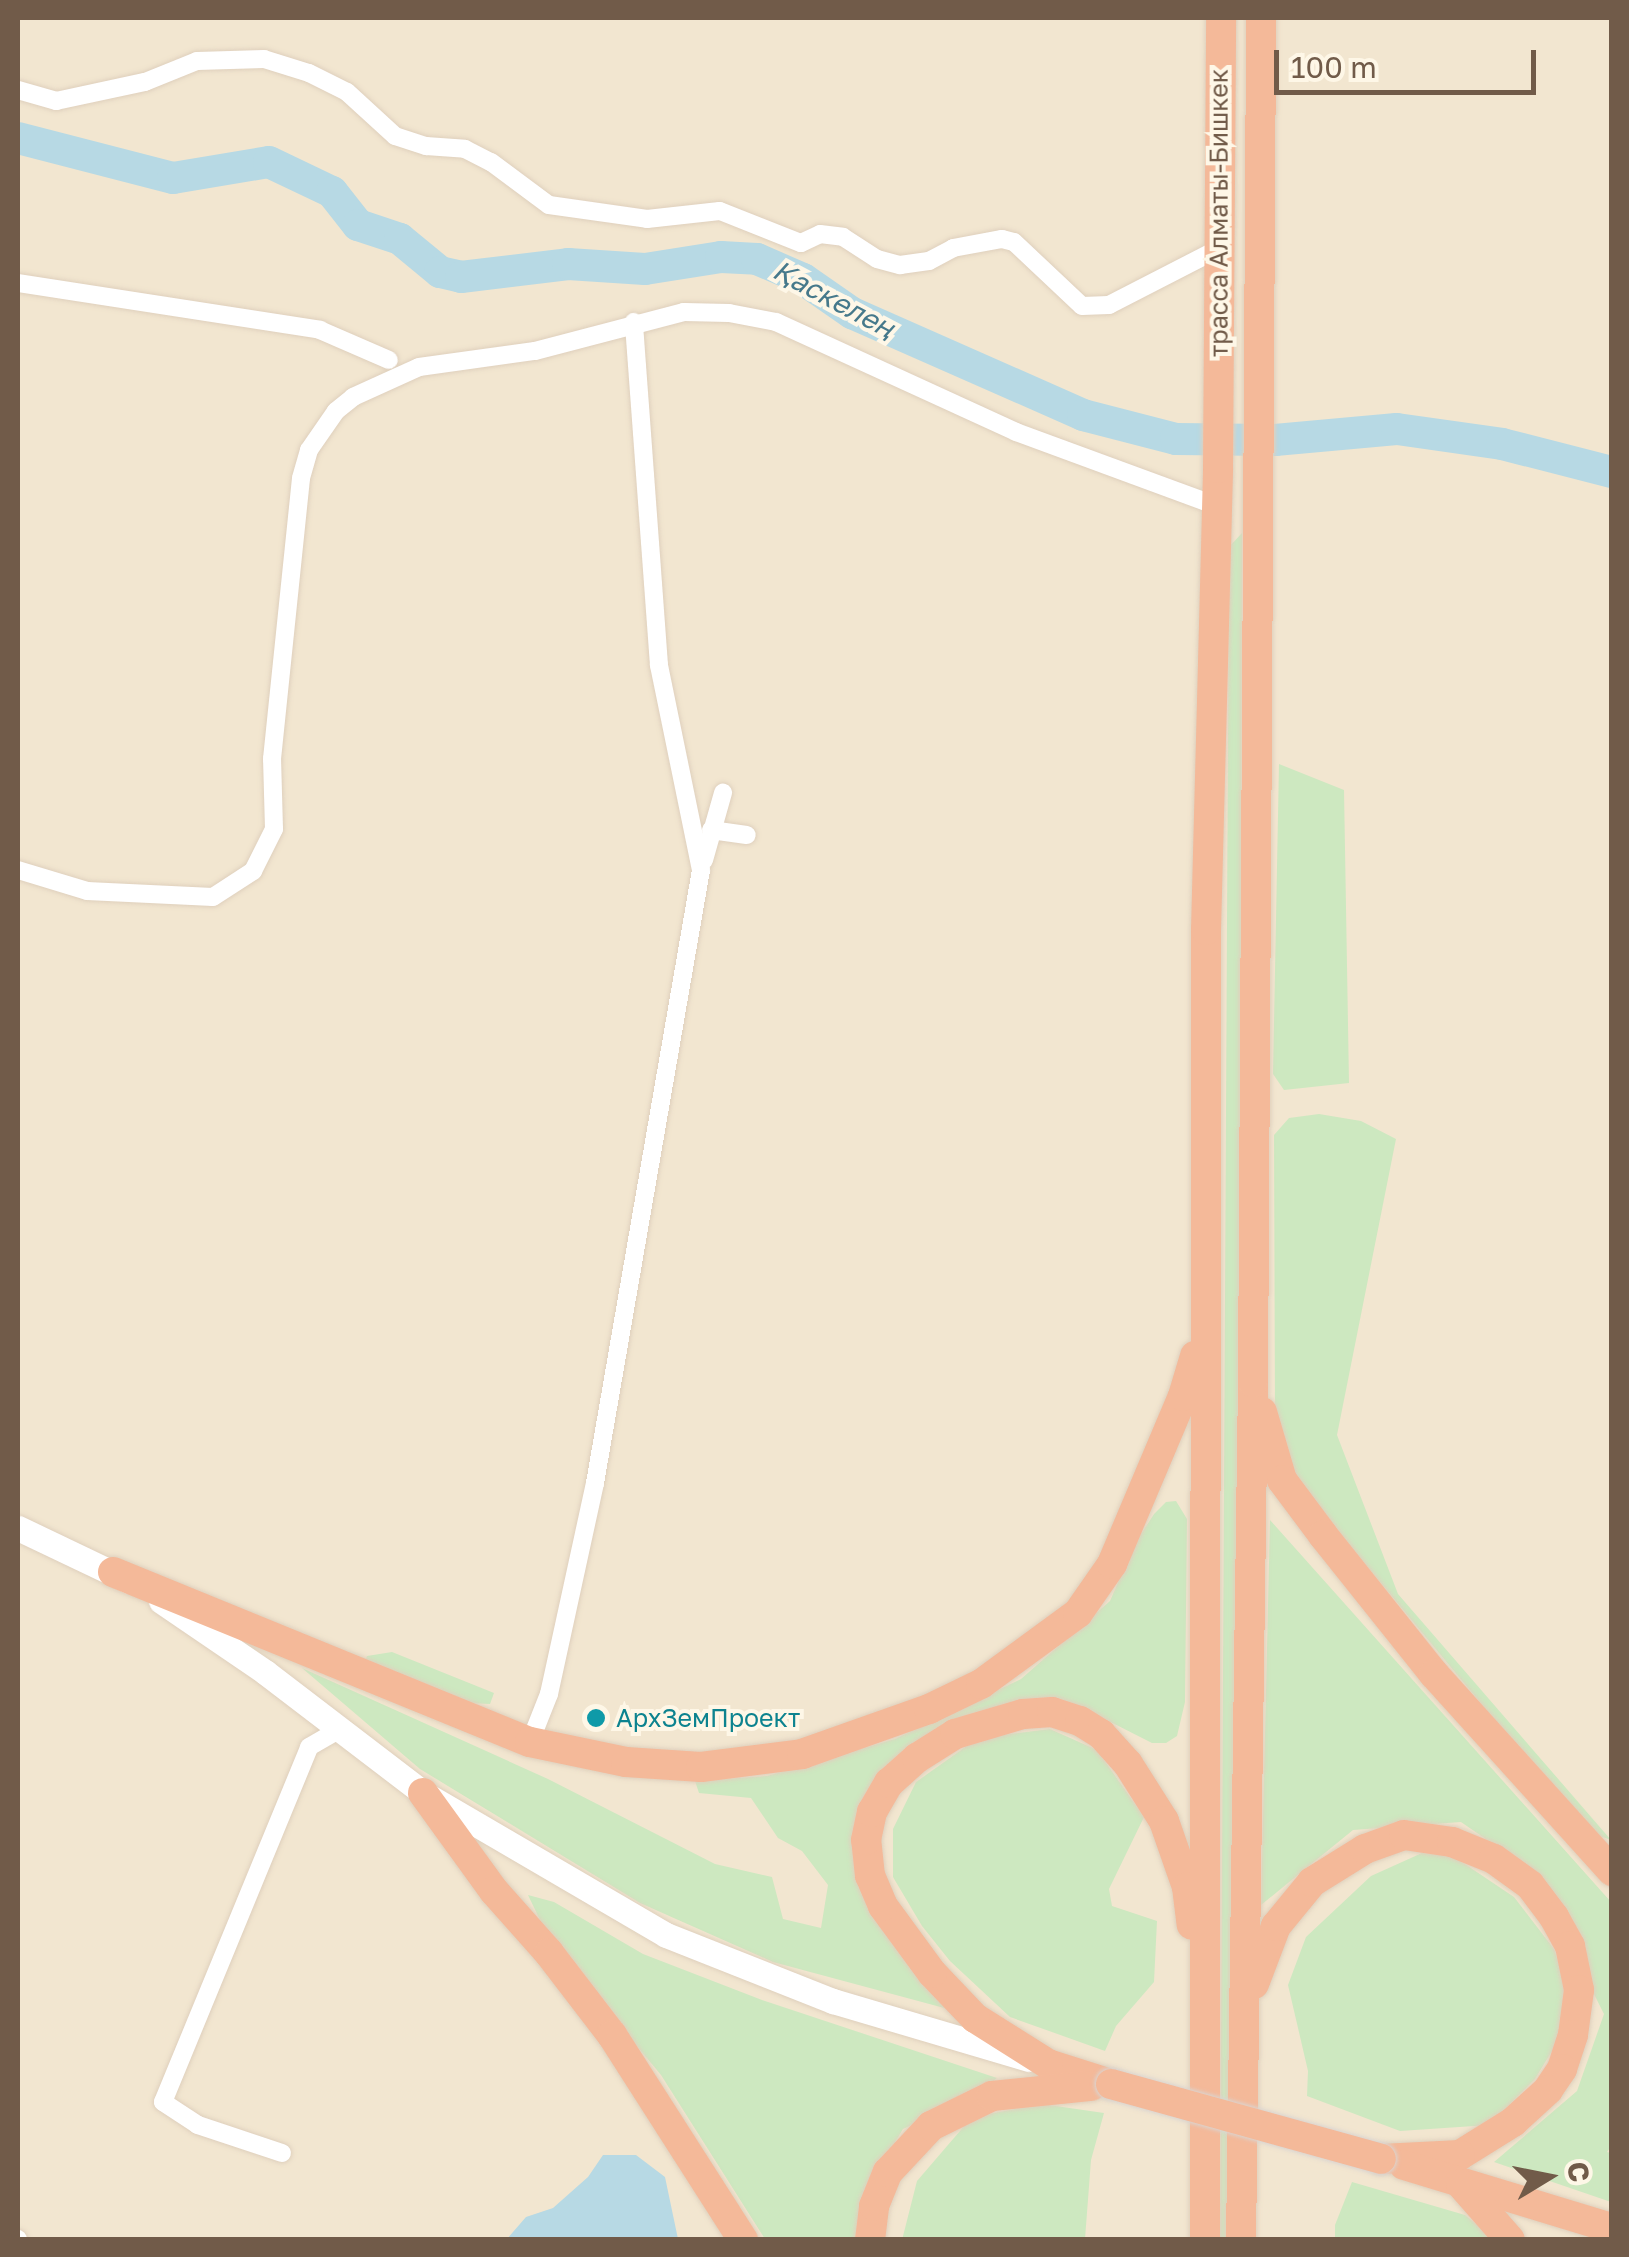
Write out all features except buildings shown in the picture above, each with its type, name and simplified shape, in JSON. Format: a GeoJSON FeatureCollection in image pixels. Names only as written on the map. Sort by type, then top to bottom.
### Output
{"type":"FeatureCollection","features":[{"type":"Feature","properties":{"kind":"highway","name":"трасса Алматы-Бишкек"},"geometry":{"type":"LineString","coordinates":[[1205,1264],[1206,930],[1218,468],[1221,18]]}},
{"type":"Feature","properties":{"kind":"highway","name":"трасса Алматы-Бишкек"},"geometry":{"type":"LineString","coordinates":[[1243,2046],[1253,1382],[1262,18]]}},
{"type":"Feature","properties":{"kind":"highway"},"geometry":{"type":"LineString","coordinates":[[1221,127],[1260,126]]}},
{"type":"Feature","properties":{"kind":"highway"},"geometry":{"type":"LineString","coordinates":[[112,1572],[530,1742],[626,1762],[701,1767],[802,1754],[929,1708],[981,1684],[1036,1648],[1078,1613],[1112,1564],[1196,1353],[1205,1264]]}},
{"type":"Feature","properties":{"kind":"highway"},"geometry":{"type":"LineString","coordinates":[[1205,1264],[1205,2240]]}},
{"type":"Feature","properties":{"kind":"highway"},"geometry":{"type":"LineString","coordinates":[[1253,1382],[1282,1480],[1322,1536],[1434,1674],[1610,1868]]}},
{"type":"Feature","properties":{"kind":"highway"},"geometry":{"type":"LineString","coordinates":[[1208,2042],[1187,1887],[1164,1821],[1128,1764],[1101,1734],[1052,1712],[1022,1714],[955,1734],[916,1758],[889,1784],[872,1812],[866,1840],[870,1876],[883,1906],[932,1974],[975,2018],[1048,2064],[1612,2228]]}},
{"type":"Feature","properties":{"kind":"highway"},"geometry":{"type":"LineString","coordinates":[[423,1793],[494,1892],[612,2036],[744,2240]]}},
{"type":"Feature","properties":{"kind":"highway"},"geometry":{"type":"LineString","coordinates":[[1241,2240],[1243,2046],[1257,1968],[1276,1926],[1312,1882],[1365,1849],[1404,1836],[1452,1842],[1494,1860],[1530,1885],[1570,1946],[1579,1990],[1573,2035],[1562,2069],[1548,2090],[1483,2144],[1460,2155],[1382,2159]]}},
{"type":"Feature","properties":{"kind":"highway"},"geometry":{"type":"LineString","coordinates":[[870,2240],[874,2206],[888,2172],[931,2126],[992,2096],[1111,2084]]}},
{"type":"Feature","properties":{"kind":"highway"},"geometry":{"type":"LineString","coordinates":[[1459,2182],[1510,2240]]}},
{"type":"Feature","properties":{"kind":"highway"},"geometry":{"type":"LineString","coordinates":[[1195,2240],[1205,2191]]}},
{"type":"Feature","properties":{"kind":"main road"},"geometry":{"type":"LineString","coordinates":[[18,1528],[112,1572],[212,1634],[423,1793],[666,1935],[833,2001],[1048,2064]]}},
{"type":"Feature","properties":{"kind":"street"},"geometry":{"type":"LineString","coordinates":[[18,90],[56,102],[145,82],[197,60],[264,60],[309,72],[347,92],[394,136],[426,146],[465,149],[490,162],[548,205],[647,219],[720,212],[801,243],[820,234],[842,236],[877,259],[900,265],[929,261],[954,248],[1002,239],[1014,242],[1082,306],[1109,304],[1218,249]]}},
{"type":"Feature","properties":{"kind":"street"},"geometry":{"type":"LineString","coordinates":[[18,283],[320,330],[389,360]]}},
{"type":"Feature","properties":{"kind":"street"},"geometry":{"type":"LineString","coordinates":[[18,870],[86,891],[212,897],[253,871],[274,829],[272,759],[301,478],[309,450],[336,411],[377,382],[419,367],[536,351],[634,322],[684,312],[728,312],[776,322],[1016,432],[1217,506]]}},
{"type":"Feature","properties":{"kind":"street"},"geometry":{"type":"LineString","coordinates":[[634,322],[659,665],[701,870]]}},
{"type":"Feature","properties":{"kind":"street"},"geometry":{"type":"LineString","coordinates":[[530,1742],[549,1694],[595,1484],[701,870],[724,793]]}},
{"type":"Feature","properties":{"kind":"street"},"geometry":{"type":"LineString","coordinates":[[711,830],[746,835]]}},
{"type":"Feature","properties":{"kind":"street"},"geometry":{"type":"LineString","coordinates":[[282,2153],[198,2124],[162,2102],[309,1747],[337,1731]]}},
{"type":"Feature","properties":{"kind":"shaded area","name":"Қаскелең"},"geometry":{"type":"Polygon","coordinates":[[[18,18],[1611,18],[1611,2239],[18,2239],[18,18]]]}},
{"type":"Feature","properties":{"kind":"green space"},"geometry":{"type":"Polygon","coordinates":[[[1242,533],[1239,1765],[1230,2239],[1220,2240],[1229,547],[1242,533]]]}},
{"type":"Feature","properties":{"kind":"green space"},"geometry":{"type":"Polygon","coordinates":[[[1279,764],[1344,790],[1349,1083],[1284,1090],[1273,1074],[1279,764]]]}},
{"type":"Feature","properties":{"kind":"green space"},"geometry":{"type":"Polygon","coordinates":[[[1319,1114],[1361,1121],[1396,1139],[1337,1435],[1398,1594],[1611,1840],[1588,1832],[1296,1481],[1275,1411],[1274,1135],[1289,1118],[1319,1114]]]}},
{"type":"Feature","properties":{"kind":"green space"},"geometry":{"type":"Polygon","coordinates":[[[1176,1501],[1187,1519],[1185,1702],[1177,1736],[1166,1743],[1152,1743],[1077,1705],[891,1764],[862,1884],[948,2009],[773,1962],[640,1903],[420,1769],[302,1668],[548,1779],[715,1864],[772,1877],[783,1919],[821,1928],[828,1885],[802,1851],[778,1838],[751,1798],[699,1793],[695,1781],[767,1776],[895,1739],[1021,1679],[1110,1601],[1134,1545],[1154,1514],[1166,1502],[1176,1501]]]}},
{"type":"Feature","properties":{"kind":"green space"},"geometry":{"type":"Polygon","coordinates":[[[1270,1520],[1611,1902],[1612,2145],[1607,2152],[1611,2153],[1611,2202],[1494,2162],[1577,2091],[1604,2014],[1532,1871],[1461,1822],[1353,1830],[1261,1905],[1270,1520]]]}},
{"type":"Feature","properties":{"kind":"green space"},"geometry":{"type":"Polygon","coordinates":[[[392,1652],[494,1693],[490,1704],[467,1703],[365,1661],[367,1656],[392,1652]]]}},
{"type":"Feature","properties":{"kind":"green space"},"geometry":{"type":"Polygon","coordinates":[[[1050,1729],[1097,1750],[1144,1817],[1109,1889],[1112,1906],[1157,1921],[1154,1982],[1116,2026],[1105,2051],[1010,2017],[950,1961],[922,1926],[893,1877],[893,1829],[916,1782],[978,1738],[1050,1729]]]}},
{"type":"Feature","properties":{"kind":"green space"},"geometry":{"type":"Polygon","coordinates":[[[1422,1853],[1453,1856],[1514,1897],[1554,1949],[1567,1986],[1565,2025],[1552,2051],[1535,2079],[1489,2125],[1400,2131],[1307,2096],[1308,2071],[1288,1985],[1306,1937],[1371,1876],[1422,1853]]]}},
{"type":"Feature","properties":{"kind":"green space"},"geometry":{"type":"Polygon","coordinates":[[[528,1895],[554,1902],[643,1954],[762,2000],[997,2078],[977,2095],[903,2129],[866,2191],[864,2239],[765,2239],[661,2075],[551,1943],[528,1895]]]}},
{"type":"Feature","properties":{"kind":"green space"},"geometry":{"type":"Polygon","coordinates":[[[1042,2104],[1104,2113],[1091,2160],[1085,2239],[902,2240],[917,2181],[972,2117],[1042,2104]]]}},
{"type":"Feature","properties":{"kind":"green space"},"geometry":{"type":"Polygon","coordinates":[[[1352,2182],[1465,2215],[1494,2239],[1335,2240],[1335,2225],[1352,2182]]]}},
{"type":"Feature","properties":{"kind":"water"},"geometry":{"type":"Polygon","coordinates":[[[603,2155],[636,2155],[665,2177],[678,2239],[507,2239],[526,2217],[553,2208],[588,2177],[603,2155]]]}},
{"type":"Feature","properties":{"kind":"waterway","name":"Қаскелең"},"geometry":{"type":"LineString","coordinates":[[18,138],[173,178],[269,162],[332,192],[358,225],[400,239],[440,272],[461,277],[568,264],[645,269],[721,257],[757,259],[803,279],[852,313],[1083,415],[1176,439],[1275,440],[1397,429],[1502,444],[1612,472]]}},
{"type":"Feature","properties":{"kind":"place","name":"АрхЗемПроект"},"geometry":{"type":"Point","coordinates":[596,1718]}}]}
